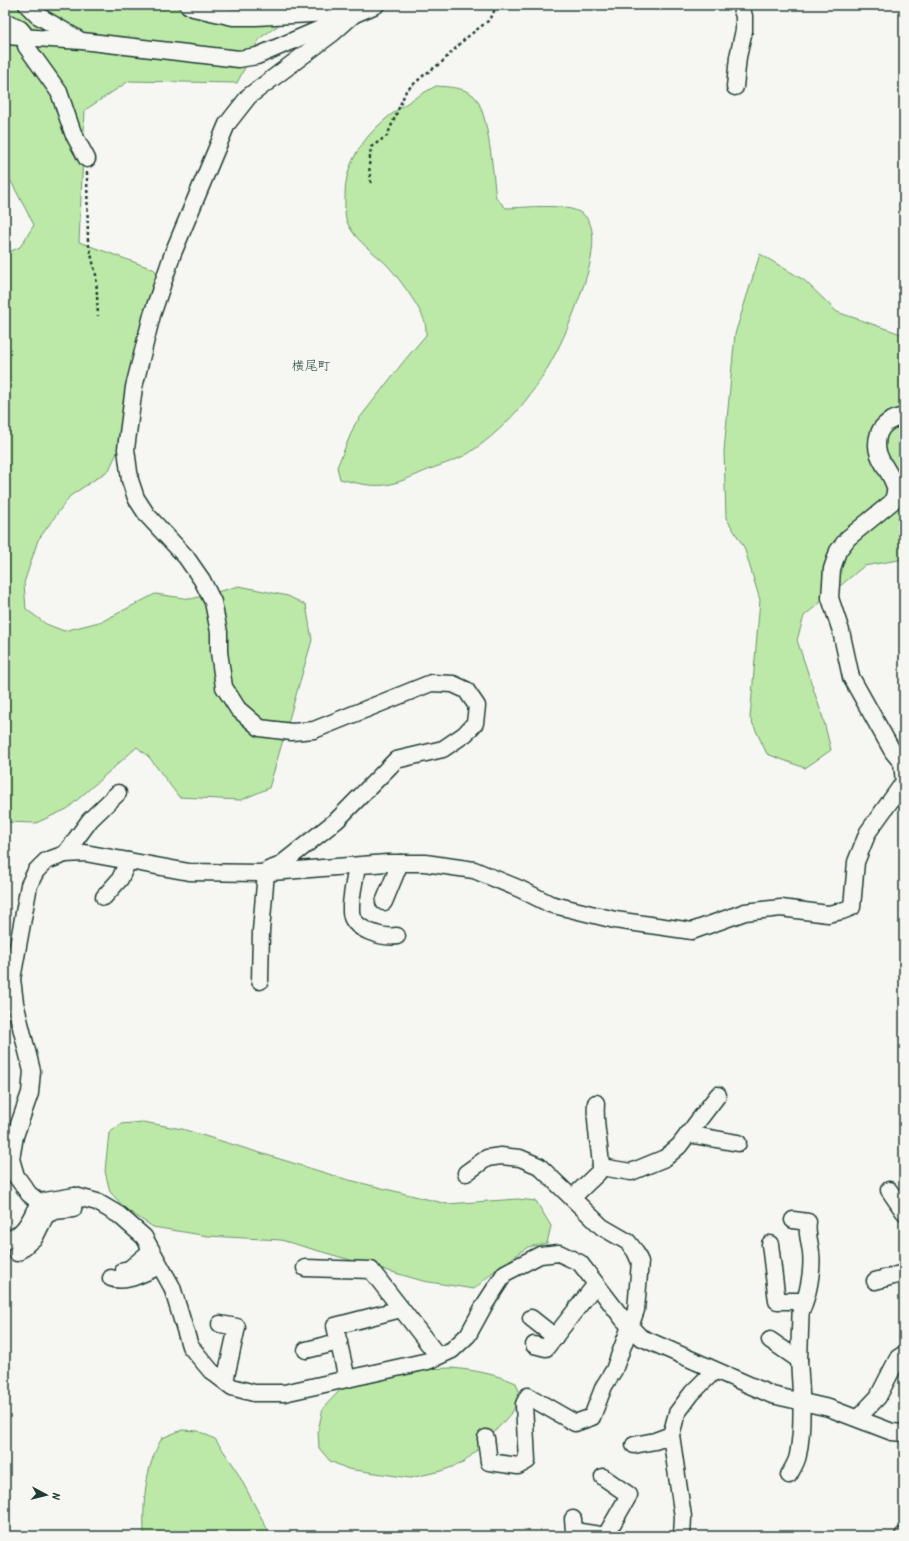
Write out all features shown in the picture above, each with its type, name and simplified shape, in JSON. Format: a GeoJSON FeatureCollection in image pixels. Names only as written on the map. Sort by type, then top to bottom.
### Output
{"type":"FeatureCollection","features":[{"type":"Feature","properties":{"kind":"street"},"geometry":{"type":"LineString","coordinates":[[27,5],[37,15],[82,41]]}},
{"type":"Feature","properties":{"kind":"street"},"geometry":{"type":"LineString","coordinates":[[188,5],[193,8],[233,17],[329,13],[352,16]]}},
{"type":"Feature","properties":{"kind":"street"},"geometry":{"type":"LineString","coordinates":[[5,36],[82,41],[239,59],[257,56],[376,5]]}},
{"type":"Feature","properties":{"kind":"street"},"geometry":{"type":"LineString","coordinates":[[735,87],[744,30],[744,16],[740,5]]}},
{"type":"Feature","properties":{"kind":"street"},"geometry":{"type":"LineString","coordinates":[[262,873],[279,866],[337,820],[396,760],[443,749],[465,734],[475,722],[477,706],[466,690],[453,684],[431,683],[314,730],[292,732],[260,728],[238,709],[224,687],[213,602],[202,580],[186,557],[147,515],[136,498],[130,480],[126,449],[134,387],[152,315],[173,253],[227,124],[249,96],[333,33],[352,16]]}},
{"type":"Feature","properties":{"kind":"street"},"geometry":{"type":"LineString","coordinates":[[5,22],[20,27],[26,37],[26,46],[59,92],[73,133],[87,159]]}},
{"type":"Feature","properties":{"kind":"street"},"geometry":{"type":"LineString","coordinates":[[904,416],[887,423],[882,428],[876,444],[878,454],[895,488],[895,496],[892,502],[848,538],[838,551],[831,577],[830,598],[841,631],[851,677],[893,752],[902,763],[904,782],[868,832],[856,862],[852,907],[842,912],[828,914],[781,908],[745,912],[692,931],[615,920],[550,904],[520,889],[474,870],[425,863],[262,873],[189,872],[85,853],[65,854],[46,861],[36,871],[29,885],[12,979],[15,1003],[32,1071],[30,1093],[14,1136],[11,1159],[16,1176],[29,1194],[39,1202],[75,1196],[97,1202],[119,1216],[144,1237],[172,1287],[190,1346],[211,1371],[232,1387],[254,1393],[284,1393],[428,1361],[452,1350],[468,1335],[485,1304],[506,1273],[540,1254],[559,1253],[580,1263],[640,1337],[714,1371],[772,1395],[829,1408],[892,1432],[904,1433]]}},
{"type":"Feature","properties":{"kind":"street"},"geometry":{"type":"LineString","coordinates":[[65,854],[90,820],[118,793]]}},
{"type":"Feature","properties":{"kind":"street"},"geometry":{"type":"LineString","coordinates":[[104,897],[120,879],[128,861]]}},
{"type":"Feature","properties":{"kind":"street"},"geometry":{"type":"LineString","coordinates":[[384,902],[400,864]]}},
{"type":"Feature","properties":{"kind":"street"},"geometry":{"type":"LineString","coordinates":[[357,866],[351,914],[357,924],[369,931],[390,937],[397,936]]}},
{"type":"Feature","properties":{"kind":"street"},"geometry":{"type":"LineString","coordinates":[[260,981],[262,873]]}},
{"type":"Feature","properties":{"kind":"street"},"geometry":{"type":"LineString","coordinates":[[600,1167],[631,1172],[665,1158],[679,1146],[718,1096]]}},
{"type":"Feature","properties":{"kind":"street"},"geometry":{"type":"LineString","coordinates":[[572,1198],[598,1173],[600,1167],[600,1149],[595,1114],[596,1102]]}},
{"type":"Feature","properties":{"kind":"street"},"geometry":{"type":"LineString","coordinates":[[688,1134],[738,1143]]}},
{"type":"Feature","properties":{"kind":"street"},"geometry":{"type":"LineString","coordinates":[[466,1173],[487,1158],[501,1156],[520,1158],[539,1166],[602,1228],[628,1242],[640,1262],[636,1310],[614,1370],[604,1386],[592,1417],[575,1424],[528,1396],[524,1404],[527,1461],[518,1466],[489,1462],[486,1438]]}},
{"type":"Feature","properties":{"kind":"street"},"geometry":{"type":"LineString","coordinates":[[890,1190],[904,1212]]}},
{"type":"Feature","properties":{"kind":"street"},"geometry":{"type":"LineString","coordinates":[[17,1253],[35,1237],[46,1215],[55,1211],[73,1209],[75,1196]]}},
{"type":"Feature","properties":{"kind":"street"},"geometry":{"type":"LineString","coordinates":[[5,1241],[16,1238],[29,1223],[39,1202]]}},
{"type":"Feature","properties":{"kind":"street"},"geometry":{"type":"LineString","coordinates":[[793,1220],[808,1222],[807,1228],[812,1254],[808,1298],[801,1311]]}},
{"type":"Feature","properties":{"kind":"street"},"geometry":{"type":"LineString","coordinates":[[770,1244],[776,1301],[801,1301],[799,1360],[802,1402],[798,1457],[789,1475]]}},
{"type":"Feature","properties":{"kind":"street"},"geometry":{"type":"LineString","coordinates":[[151,1251],[128,1270],[117,1274],[119,1281],[160,1266]]}},
{"type":"Feature","properties":{"kind":"street"},"geometry":{"type":"LineString","coordinates":[[305,1268],[371,1270],[438,1356]]}},
{"type":"Feature","properties":{"kind":"street"},"geometry":{"type":"LineString","coordinates":[[875,1282],[904,1273]]}},
{"type":"Feature","properties":{"kind":"street"},"geometry":{"type":"LineString","coordinates":[[534,1345],[546,1348],[596,1284]]}},
{"type":"Feature","properties":{"kind":"street"},"geometry":{"type":"LineString","coordinates":[[347,1379],[335,1326],[401,1309]]}},
{"type":"Feature","properties":{"kind":"street"},"geometry":{"type":"LineString","coordinates":[[531,1318],[555,1337]]}},
{"type":"Feature","properties":{"kind":"street"},"geometry":{"type":"LineString","coordinates":[[220,1324],[237,1327],[225,1381]]}},
{"type":"Feature","properties":{"kind":"street"},"geometry":{"type":"LineString","coordinates":[[770,1340],[799,1360]]}},
{"type":"Feature","properties":{"kind":"street"},"geometry":{"type":"LineString","coordinates":[[306,1350],[339,1342]]}},
{"type":"Feature","properties":{"kind":"street"},"geometry":{"type":"LineString","coordinates":[[858,1418],[878,1397],[898,1358],[904,1354]]}},
{"type":"Feature","properties":{"kind":"street"},"geometry":{"type":"LineString","coordinates":[[682,1536],[683,1517],[671,1435],[677,1413],[692,1392],[714,1371]]}},
{"type":"Feature","properties":{"kind":"street"},"geometry":{"type":"LineString","coordinates":[[634,1445],[655,1441],[671,1435]]}},
{"type":"Feature","properties":{"kind":"street"},"geometry":{"type":"LineString","coordinates":[[573,1519],[574,1532],[606,1536],[629,1495],[603,1477]]}},
{"type":"Feature","properties":{"kind":"path"},"geometry":{"type":"LineString","coordinates":[[371,183],[369,166],[371,147],[387,136],[406,91],[442,62],[466,38],[488,21],[498,5]]}},
{"type":"Feature","properties":{"kind":"path"},"geometry":{"type":"LineString","coordinates":[[87,159],[88,241],[96,275],[98,316]]}},
{"type":"Feature","properties":{"kind":"green space"},"geometry":{"type":"Polygon","coordinates":[[[5,5],[323,5],[286,20],[260,38],[237,83],[129,81],[85,110],[79,242],[153,269],[165,278],[121,444],[109,470],[70,496],[38,540],[24,583],[26,609],[46,624],[64,631],[103,621],[155,594],[191,599],[239,586],[288,596],[306,605],[312,640],[269,788],[241,800],[179,797],[149,757],[137,747],[67,809],[36,823],[5,822],[5,254],[20,247],[34,225],[5,170],[5,5]]]}},
{"type":"Feature","properties":{"kind":"green space"},"geometry":{"type":"Polygon","coordinates":[[[436,86],[456,88],[466,91],[474,96],[479,104],[490,144],[496,198],[506,208],[548,206],[560,207],[579,212],[586,217],[590,224],[592,233],[593,243],[590,263],[585,282],[573,314],[552,360],[525,401],[490,437],[469,453],[455,460],[391,484],[372,485],[340,479],[337,467],[355,424],[426,335],[423,317],[402,284],[387,265],[366,247],[349,226],[346,220],[345,208],[347,178],[353,160],[362,144],[374,130],[404,105],[436,86]]]}},
{"type":"Feature","properties":{"kind":"green space"},"geometry":{"type":"Polygon","coordinates":[[[760,254],[804,280],[837,312],[904,335],[904,559],[864,566],[804,616],[797,640],[823,718],[831,750],[805,768],[767,754],[750,718],[760,600],[744,547],[726,518],[724,451],[735,334],[760,254]]]}},
{"type":"Feature","properties":{"kind":"green space"},"geometry":{"type":"Polygon","coordinates":[[[143,1122],[182,1129],[345,1179],[447,1204],[518,1199],[536,1201],[551,1226],[547,1243],[528,1247],[493,1272],[474,1289],[423,1281],[281,1240],[208,1236],[153,1227],[127,1210],[110,1192],[105,1171],[109,1133],[121,1124],[143,1122]]]}},
{"type":"Feature","properties":{"kind":"green space"},"geometry":{"type":"Polygon","coordinates":[[[451,1368],[484,1373],[516,1383],[520,1394],[513,1411],[483,1445],[463,1463],[441,1471],[410,1478],[348,1469],[330,1461],[319,1448],[318,1431],[323,1408],[342,1388],[424,1369],[451,1368]]]}},
{"type":"Feature","properties":{"kind":"green space"},"geometry":{"type":"Polygon","coordinates":[[[182,1430],[198,1431],[215,1439],[234,1466],[271,1536],[146,1536],[144,1533],[144,1508],[146,1484],[156,1449],[162,1438],[182,1430]]]}},
{"type":"Feature","properties":{"kind":"district","name":"横尾町"},"geometry":{"type":"Point","coordinates":[311,366]}}]}
